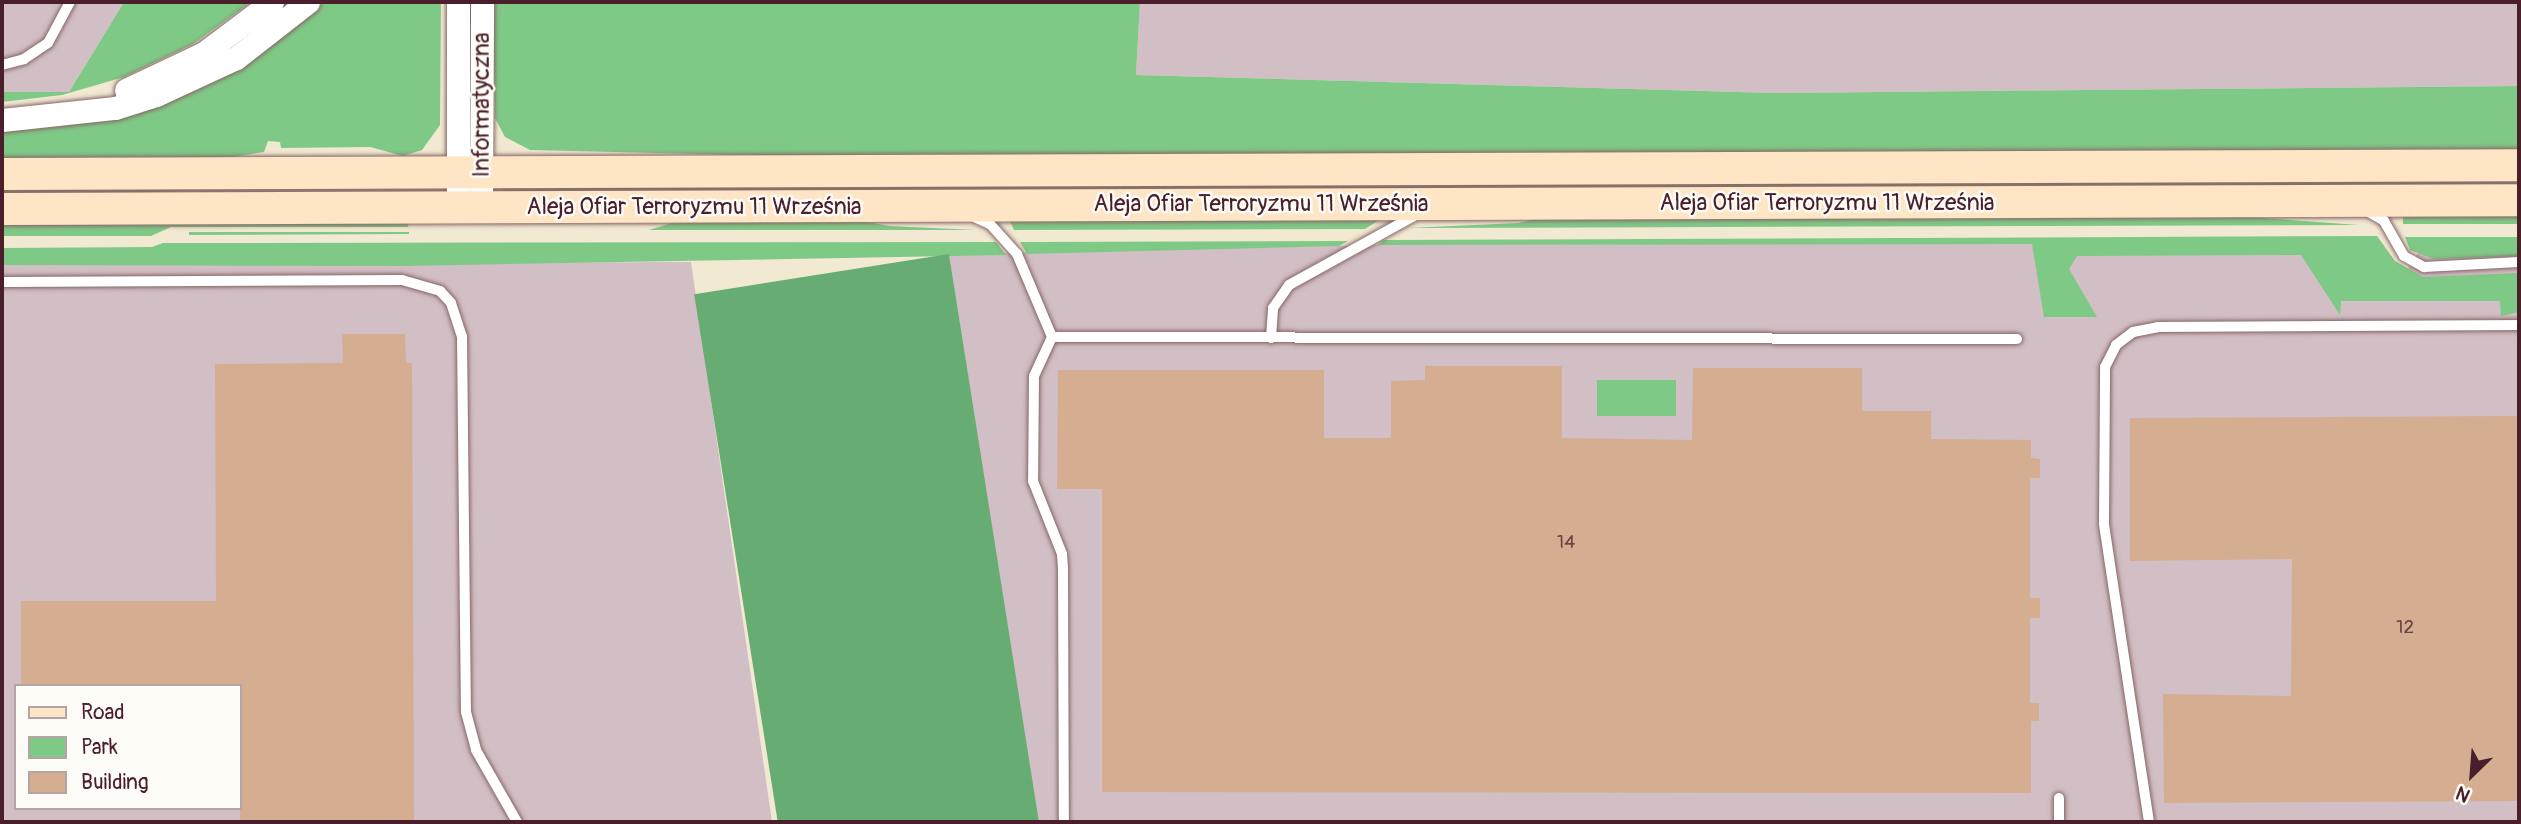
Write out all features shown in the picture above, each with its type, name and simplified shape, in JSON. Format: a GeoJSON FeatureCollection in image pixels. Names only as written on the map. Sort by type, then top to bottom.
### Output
{"type":"FeatureCollection","features":[{"type":"Feature","properties":{"kind":"street"},"geometry":{"type":"LineString","coordinates":[[85,109],[204,53],[272,2]]}},
{"type":"Feature","properties":{"kind":"street"},"geometry":{"type":"LineString","coordinates":[[2,120],[85,109],[116,108],[207,74],[263,39],[308,2]]}},
{"type":"Feature","properties":{"kind":"street","name":"Informatyczna"},"geometry":{"type":"LineString","coordinates":[[458,2],[469,207]]}},
{"type":"Feature","properties":{"kind":"street","name":"Informatyczna"},"geometry":{"type":"LineString","coordinates":[[469,172],[482,2]]}},
{"type":"Feature","properties":{"kind":"street","name":"Aleja Ofiar Terroryzmu 11 Września"},"geometry":{"type":"LineString","coordinates":[[2,174],[2519,165]]}},
{"type":"Feature","properties":{"kind":"street","name":"Aleja Ofiar Terroryzmu 11 Września"},"geometry":{"type":"LineString","coordinates":[[2,209],[2519,200]]}},
{"type":"Feature","properties":{"kind":"lane"},"geometry":{"type":"LineString","coordinates":[[2,65],[24,59],[48,43],[70,2]]}},
{"type":"Feature","properties":{"kind":"lane"},"geometry":{"type":"LineString","coordinates":[[2317,201],[2378,215],[2396,248],[2424,267],[2519,262]]}},
{"type":"Feature","properties":{"kind":"lane"},"geometry":{"type":"LineString","coordinates":[[1271,338],[1273,308],[1289,285],[1396,222],[1447,203]]}},
{"type":"Feature","properties":{"kind":"lane"},"geometry":{"type":"LineString","coordinates":[[949,206],[990,224],[1008,242],[1039,298],[1052,337],[1034,376],[1033,481],[1062,554],[1064,822]]}},
{"type":"Feature","properties":{"kind":"lane"},"geometry":{"type":"LineString","coordinates":[[2,282],[402,280],[431,288],[451,303],[462,336],[466,712],[473,742],[517,822]]}},
{"type":"Feature","properties":{"kind":"lane"},"geometry":{"type":"LineString","coordinates":[[2148,822],[2104,523],[2105,367],[2116,345],[2133,332],[2158,327],[2519,325]]}},
{"type":"Feature","properties":{"kind":"lane"},"geometry":{"type":"LineString","coordinates":[[1052,337],[2017,339]]}},
{"type":"Feature","properties":{"kind":"lane"},"geometry":{"type":"LineString","coordinates":[[2059,798],[2059,822]]}},
{"type":"Feature","properties":{"kind":"shaded area"},"geometry":{"type":"Polygon","coordinates":[[[2,2],[124,2],[69,92],[2,92],[2,2]]]}},
{"type":"Feature","properties":{"kind":"shaded area"},"geometry":{"type":"Polygon","coordinates":[[[1140,2],[2519,2],[2519,86],[1774,93],[1136,75],[1140,2]]]}},
{"type":"Feature","properties":{"kind":"shaded area"},"geometry":{"type":"Polygon","coordinates":[[[2371,242],[2405,273],[2419,251],[2519,246],[2519,822],[1037,822],[949,254],[1377,245],[2371,242]]]}},
{"type":"Feature","properties":{"kind":"shaded area"},"geometry":{"type":"Polygon","coordinates":[[[691,262],[772,822],[2,822],[2,265],[691,262]]]}},
{"type":"Feature","properties":{"kind":"green space"},"geometry":{"type":"Polygon","coordinates":[[[124,2],[251,2],[193,44],[124,77],[62,95],[2,102],[2,92],[69,92],[124,2]]]}},
{"type":"Feature","properties":{"kind":"green space"},"geometry":{"type":"Polygon","coordinates":[[[324,2],[441,2],[440,125],[422,150],[403,156],[370,147],[281,148],[280,142],[268,141],[264,152],[220,159],[2,161],[2,132],[84,122],[308,15],[324,2]]]}},
{"type":"Feature","properties":{"kind":"green space"},"geometry":{"type":"Polygon","coordinates":[[[493,2],[1140,2],[1136,75],[1774,93],[2519,86],[2519,152],[791,156],[530,150],[505,137],[495,118],[493,2]]]}},
{"type":"Feature","properties":{"kind":"green space"},"geometry":{"type":"Polygon","coordinates":[[[2519,176],[2519,190],[507,192],[497,186],[2519,176]]]}},
{"type":"Feature","properties":{"kind":"green space"},"geometry":{"type":"Polygon","coordinates":[[[409,183],[409,188],[204,188],[97,197],[2,198],[2,184],[409,183]]]}},
{"type":"Feature","properties":{"kind":"green space"},"geometry":{"type":"Polygon","coordinates":[[[2403,213],[2519,213],[2519,224],[2403,224],[2403,213]]]}},
{"type":"Feature","properties":{"kind":"green space"},"geometry":{"type":"Polygon","coordinates":[[[2207,214],[2359,225],[1408,228],[1519,223],[1552,215],[2207,214]]]}},
{"type":"Feature","properties":{"kind":"green space"},"geometry":{"type":"Polygon","coordinates":[[[1385,216],[1365,229],[1014,230],[1009,219],[1385,216]]]}},
{"type":"Feature","properties":{"kind":"green space"},"geometry":{"type":"Polygon","coordinates":[[[845,218],[889,226],[976,230],[649,230],[678,221],[845,218]]]}},
{"type":"Feature","properties":{"kind":"green space"},"geometry":{"type":"Polygon","coordinates":[[[409,220],[408,227],[171,227],[151,236],[2,236],[2,221],[409,220]]]}},
{"type":"Feature","properties":{"kind":"green space"},"geometry":{"type":"Polygon","coordinates":[[[189,232],[409,232],[409,234],[189,235],[189,232]]]}},
{"type":"Feature","properties":{"kind":"green space"},"geometry":{"type":"Polygon","coordinates":[[[2377,236],[2395,261],[2423,277],[2519,273],[2519,312],[2501,316],[2500,301],[2341,301],[2340,315],[2301,255],[2077,256],[2069,269],[2097,317],[2044,317],[2032,244],[1377,245],[1384,240],[2377,236]]]}},
{"type":"Feature","properties":{"kind":"green space"},"geometry":{"type":"Polygon","coordinates":[[[2405,237],[2519,237],[2519,256],[2434,259],[2410,250],[2405,237]]]}},
{"type":"Feature","properties":{"kind":"green space"},"geometry":{"type":"Polygon","coordinates":[[[1348,241],[1339,246],[1027,254],[1020,242],[1348,241]]]}},
{"type":"Feature","properties":{"kind":"green space"},"geometry":{"type":"Polygon","coordinates":[[[996,242],[1006,255],[404,266],[2,265],[2,248],[152,247],[163,243],[996,242]]]}},
{"type":"Feature","properties":{"kind":"green space"},"geometry":{"type":"Polygon","coordinates":[[[949,254],[1039,822],[778,822],[694,294],[949,254]]]}},
{"type":"Feature","properties":{"kind":"green space"},"geometry":{"type":"Polygon","coordinates":[[[1597,380],[1676,380],[1676,416],[1597,416],[1597,380]]]}},
{"type":"Feature","properties":{"kind":"building"},"geometry":{"type":"Polygon","coordinates":[[[342,334],[405,334],[406,363],[412,363],[414,822],[240,822],[242,684],[21,684],[21,601],[216,601],[215,364],[343,363],[342,334]]]}},
{"type":"Feature","properties":{"kind":"building"},"geometry":{"type":"Polygon","coordinates":[[[1425,366],[1562,366],[1562,438],[1692,440],[1693,368],[1862,368],[1862,411],[1931,411],[1931,439],[2031,440],[2031,458],[2040,459],[2040,478],[2030,478],[2030,598],[2040,598],[2040,618],[2030,618],[2030,703],[2039,703],[2039,721],[2031,721],[2031,793],[1102,792],[1102,489],[1057,489],[1058,370],[1324,370],[1324,438],[1391,438],[1391,381],[1425,380],[1425,366]]]}},
{"type":"Feature","properties":{"kind":"building"},"geometry":{"type":"Polygon","coordinates":[[[2519,416],[2519,801],[2164,803],[2163,694],[2291,696],[2292,559],[2130,561],[2130,418],[2519,416]]]}}]}
